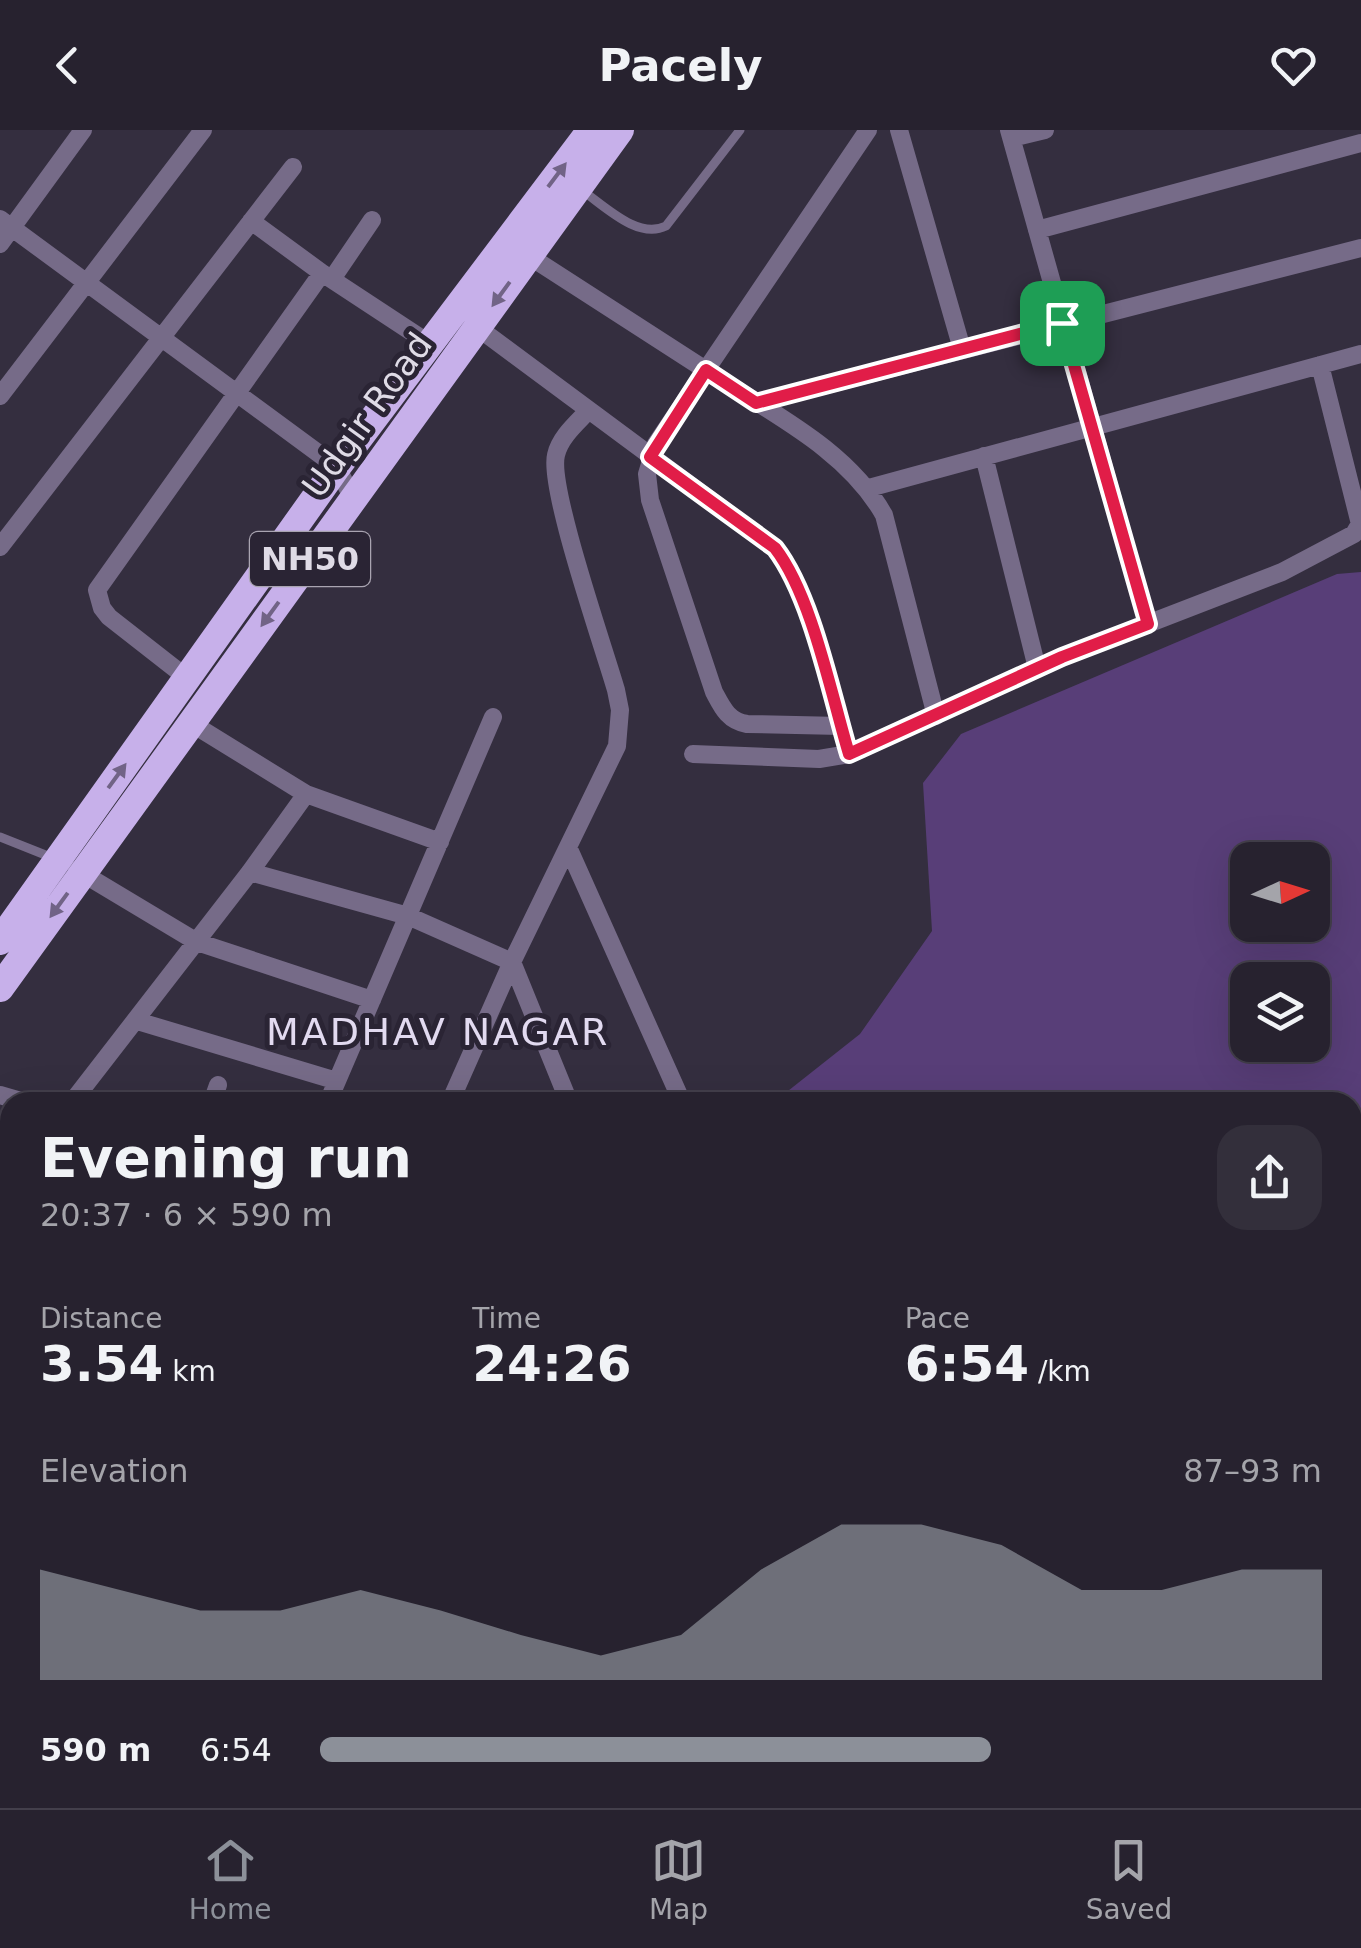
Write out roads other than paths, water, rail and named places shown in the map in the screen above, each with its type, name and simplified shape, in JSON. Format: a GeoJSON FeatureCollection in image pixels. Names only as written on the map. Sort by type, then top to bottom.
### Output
{"type":"FeatureCollection","features":[{"type":"Feature","properties":{"kind":"highway","name":"Udgir Road"},"geometry":{"type":"LineString","coordinates":[[0,941],[337,467],[591,130]]}},
{"type":"Feature","properties":{"kind":"highway","name":"Udgir Road"},"geometry":{"type":"LineString","coordinates":[[0,988],[620,130]]}},
{"type":"Feature","properties":{"kind":"street"},"geometry":{"type":"LineString","coordinates":[[0,244],[6,223],[84,130]]}},
{"type":"Feature","properties":{"kind":"street"},"geometry":{"type":"LineString","coordinates":[[0,396],[203,130]]}},
{"type":"Feature","properties":{"kind":"street"},"geometry":{"type":"LineString","coordinates":[[841,726],[739,722],[725,711],[714,692],[650,500],[647,474],[650,457],[868,130]]}},
{"type":"Feature","properties":{"kind":"street"},"geometry":{"type":"LineString","coordinates":[[899,130],[962,349]]}},
{"type":"Feature","properties":{"kind":"street"},"geometry":{"type":"LineString","coordinates":[[1045,130],[1010,134],[1148,624]]}},
{"type":"Feature","properties":{"kind":"street"},"geometry":{"type":"LineString","coordinates":[[1037,230],[1361,143]]}},
{"type":"Feature","properties":{"kind":"street"},"geometry":{"type":"LineString","coordinates":[[0,547],[293,167]]}},
{"type":"Feature","properties":{"kind":"street"},"geometry":{"type":"LineString","coordinates":[[251,220],[430,344]]}},
{"type":"Feature","properties":{"kind":"street"},"geometry":{"type":"LineString","coordinates":[[187,678],[108,616],[97,590],[234,393],[372,220]]}},
{"type":"Feature","properties":{"kind":"street"},"geometry":{"type":"LineString","coordinates":[[6,223],[337,467],[353,499]]}},
{"type":"Feature","properties":{"kind":"street"},"geometry":{"type":"LineString","coordinates":[[756,403],[1361,248]]}},
{"type":"Feature","properties":{"kind":"street"},"geometry":{"type":"LineString","coordinates":[[529,256],[756,403],[850,469],[869,488],[884,515],[936,716]]}},
{"type":"Feature","properties":{"kind":"street"},"geometry":{"type":"LineString","coordinates":[[477,327],[775,548],[789,566],[802,597],[849,754]]}},
{"type":"Feature","properties":{"kind":"street"},"geometry":{"type":"LineString","coordinates":[[869,488],[1361,354]]}},
{"type":"Feature","properties":{"kind":"street"},"geometry":{"type":"LineString","coordinates":[[694,754],[819,760],[849,754],[1037,668],[1282,572],[1358,531],[1360,524],[1320,364]]}},
{"type":"Feature","properties":{"kind":"street"},"geometry":{"type":"LineString","coordinates":[[455,1092],[512,962],[617,746],[620,710],[556,472],[555,456],[563,439],[588,410]]}},
{"type":"Feature","properties":{"kind":"street"},"geometry":{"type":"LineString","coordinates":[[984,456],[1037,668]]}},
{"type":"Feature","properties":{"kind":"street"},"geometry":{"type":"LineString","coordinates":[[332,1092],[493,718]]}},
{"type":"Feature","properties":{"kind":"street"},"geometry":{"type":"LineString","coordinates":[[191,723],[306,794],[440,842]]}},
{"type":"Feature","properties":{"kind":"street"},"geometry":{"type":"LineString","coordinates":[[80,1092],[306,794]]}},
{"type":"Feature","properties":{"kind":"street"},"geometry":{"type":"LineString","coordinates":[[568,848],[678,1092]]}},
{"type":"Feature","properties":{"kind":"street"},"geometry":{"type":"LineString","coordinates":[[57,860],[197,942],[372,1000]]}},
{"type":"Feature","properties":{"kind":"street"},"geometry":{"type":"LineString","coordinates":[[250,872],[408,916],[512,962],[565,1092]]}},
{"type":"Feature","properties":{"kind":"street"},"geometry":{"type":"LineString","coordinates":[[137,1021],[337,1081]]}},
{"type":"Feature","properties":{"kind":"lane"},"geometry":{"type":"LineString","coordinates":[[578,188],[636,228],[658,230],[666,226],[740,130]]}},
{"type":"Feature","properties":{"kind":"lane"},"geometry":{"type":"LineString","coordinates":[[0,837],[57,860]]}},
{"type":"Feature","properties":{"kind":"district","name":"MADHAV NAGAR"},"geometry":{"type":"Point","coordinates":[438,1032]}}]}
